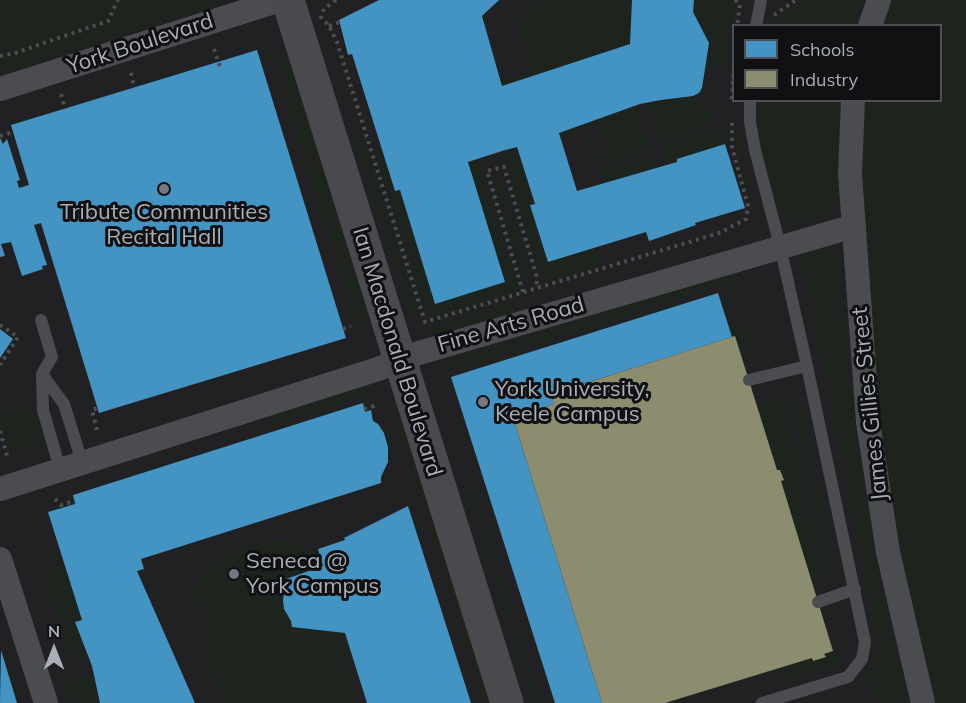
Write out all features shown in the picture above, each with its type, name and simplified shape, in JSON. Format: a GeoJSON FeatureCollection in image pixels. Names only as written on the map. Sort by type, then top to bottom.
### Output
{"type":"FeatureCollection","features":[{"type":"Feature","properties":{"kind":"street","name":"York Boulevard"},"geometry":{"type":"LineString","coordinates":[[0,88],[280,0]]}},
{"type":"Feature","properties":{"kind":"street","name":"Ian Macdonald Boulevard"},"geometry":{"type":"LineString","coordinates":[[288,0],[507,703]]}},
{"type":"Feature","properties":{"kind":"street"},"geometry":{"type":"LineString","coordinates":[[871,24],[879,0]]}},
{"type":"Feature","properties":{"kind":"street","name":"James Gillies Street"},"geometry":{"type":"LineString","coordinates":[[853,102],[850,174],[868,422],[888,552],[923,703]]}},
{"type":"Feature","properties":{"kind":"street","name":"Fine Arts Road"},"geometry":{"type":"LineString","coordinates":[[0,489],[378,369],[440,346],[854,225]]}},
{"type":"Feature","properties":{"kind":"street"},"geometry":{"type":"LineString","coordinates":[[0,559],[46,703]]}},
{"type":"Feature","properties":{"kind":"lane"},"geometry":{"type":"LineString","coordinates":[[756,24],[761,0]]}},
{"type":"Feature","properties":{"kind":"lane"},"geometry":{"type":"LineString","coordinates":[[750,102],[750,122],[755,150],[780,246],[807,366],[865,642],[862,659],[848,676],[762,703]]}},
{"type":"Feature","properties":{"kind":"lane"},"geometry":{"type":"LineString","coordinates":[[41,320],[52,357],[42,374],[43,410],[71,465]]}},
{"type":"Feature","properties":{"kind":"lane"},"geometry":{"type":"LineString","coordinates":[[749,380],[807,366]]}},
{"type":"Feature","properties":{"kind":"lane"},"geometry":{"type":"LineString","coordinates":[[42,374],[64,404],[71,465]]}},
{"type":"Feature","properties":{"kind":"lane"},"geometry":{"type":"LineString","coordinates":[[818,602],[855,589]]}},
{"type":"Feature","properties":{"kind":"path"},"geometry":{"type":"LineString","coordinates":[[0,49],[1,56],[15,53],[108,21],[118,0]]}},
{"type":"Feature","properties":{"kind":"path"},"geometry":{"type":"LineString","coordinates":[[336,0],[324,9],[321,17],[329,26],[337,42],[425,322],[720,233],[746,219],[748,206],[732,147],[732,115]]}},
{"type":"Feature","properties":{"kind":"path"},"geometry":{"type":"LineString","coordinates":[[735,0],[740,4],[737,24]]}},
{"type":"Feature","properties":{"kind":"path"},"geometry":{"type":"LineString","coordinates":[[769,19],[796,0]]}},
{"type":"Feature","properties":{"kind":"path"},"geometry":{"type":"LineString","coordinates":[[321,29],[340,22]]}},
{"type":"Feature","properties":{"kind":"path"},"geometry":{"type":"LineString","coordinates":[[214,49],[220,70]]}},
{"type":"Feature","properties":{"kind":"path"},"geometry":{"type":"LineString","coordinates":[[131,73],[134,87]]}},
{"type":"Feature","properties":{"kind":"path"},"geometry":{"type":"LineString","coordinates":[[61,94],[65,109]]}},
{"type":"Feature","properties":{"kind":"path"},"geometry":{"type":"LineString","coordinates":[[0,136],[14,132]]}},
{"type":"Feature","properties":{"kind":"path"},"geometry":{"type":"LineString","coordinates":[[523,292],[488,171],[504,166],[536,274],[537,288]]}},
{"type":"Feature","properties":{"kind":"path"},"geometry":{"type":"LineString","coordinates":[[0,325],[18,337],[0,365]]}},
{"type":"Feature","properties":{"kind":"path"},"geometry":{"type":"LineString","coordinates":[[343,329],[351,326]]}},
{"type":"Feature","properties":{"kind":"path"},"geometry":{"type":"LineString","coordinates":[[364,409],[376,403]]}},
{"type":"Feature","properties":{"kind":"path"},"geometry":{"type":"LineString","coordinates":[[97,430],[92,410],[98,408]]}},
{"type":"Feature","properties":{"kind":"path"},"geometry":{"type":"LineString","coordinates":[[0,431],[8,459]]}},
{"type":"Feature","properties":{"kind":"path"},"geometry":{"type":"LineString","coordinates":[[55,499],[61,505],[75,501]]}},
{"type":"Feature","properties":{"kind":"shaded area","name":"York University, Keele Campus"},"geometry":{"type":"Polygon","coordinates":[[[0,0],[966,0],[966,703],[0,703],[0,0]]]}},
{"type":"Feature","properties":{"kind":"shaded area"},"geometry":{"type":"Polygon","coordinates":[[[0,0],[235,0],[0,74],[0,0]]]}},
{"type":"Feature","properties":{"kind":"shaded area"},"geometry":{"type":"Polygon","coordinates":[[[538,0],[632,0],[630,44],[502,86],[500,80],[531,69],[517,20],[538,0]]]}},
{"type":"Feature","properties":{"kind":"shaded area"},"geometry":{"type":"Polygon","coordinates":[[[694,0],[728,0],[734,5],[727,64],[705,70],[709,43],[693,12],[694,0]]]}},
{"type":"Feature","properties":{"kind":"shaded area"},"geometry":{"type":"Polygon","coordinates":[[[802,0],[864,0],[854,24],[768,24],[802,0]]]}},
{"type":"Feature","properties":{"kind":"shaded area"},"geometry":{"type":"Polygon","coordinates":[[[894,0],[966,0],[966,703],[938,703],[898,529],[877,376],[864,174],[867,102],[942,102],[942,24],[884,24],[894,0]]]}},
{"type":"Feature","properties":{"kind":"shaded area"},"geometry":{"type":"Polygon","coordinates":[[[289,51],[376,324],[358,329],[290,116],[294,115],[276,56],[289,51]]]}},
{"type":"Feature","properties":{"kind":"shaded area"},"geometry":{"type":"Polygon","coordinates":[[[693,96],[709,106],[712,122],[660,144],[647,103],[693,96]]]}},
{"type":"Feature","properties":{"kind":"shaded area"},"geometry":{"type":"Polygon","coordinates":[[[760,102],[839,102],[837,201],[825,216],[799,223],[784,219],[770,181],[759,136],[760,102]]]}},
{"type":"Feature","properties":{"kind":"shaded area"},"geometry":{"type":"Polygon","coordinates":[[[637,106],[652,154],[596,163],[594,155],[606,151],[598,126],[561,138],[559,133],[637,106]]]}},
{"type":"Feature","properties":{"kind":"shaded area"},"geometry":{"type":"Polygon","coordinates":[[[735,118],[755,206],[751,206],[739,162],[734,129],[735,118]]]}},
{"type":"Feature","properties":{"kind":"shaded area"},"geometry":{"type":"Polygon","coordinates":[[[722,122],[726,122],[728,145],[733,158],[730,159],[725,144],[677,158],[677,162],[667,165],[662,147],[712,126],[712,135],[721,134],[722,122]]]}},
{"type":"Feature","properties":{"kind":"shaded area"},"geometry":{"type":"Polygon","coordinates":[[[360,130],[418,312],[411,314],[354,132],[360,130]]]}},
{"type":"Feature","properties":{"kind":"shaded area"},"geometry":{"type":"Polygon","coordinates":[[[381,147],[395,191],[400,190],[420,253],[409,257],[374,149],[381,147]]]}},
{"type":"Feature","properties":{"kind":"shaded area"},"geometry":{"type":"Polygon","coordinates":[[[517,147],[535,204],[531,206],[548,262],[596,248],[601,266],[543,284],[502,151],[517,147]]]}},
{"type":"Feature","properties":{"kind":"shaded area"},"geometry":{"type":"Polygon","coordinates":[[[480,158],[521,292],[434,319],[427,306],[424,306],[411,264],[421,260],[435,304],[505,282],[468,162],[480,158]]]}},
{"type":"Feature","properties":{"kind":"shaded area"},"geometry":{"type":"Polygon","coordinates":[[[654,159],[657,168],[603,183],[598,168],[654,159]]]}},
{"type":"Feature","properties":{"kind":"shaded area"},"geometry":{"type":"Polygon","coordinates":[[[502,178],[532,275],[523,278],[494,181],[502,178]]]}},
{"type":"Feature","properties":{"kind":"shaded area"},"geometry":{"type":"Polygon","coordinates":[[[822,246],[831,248],[838,254],[842,267],[844,321],[864,482],[879,571],[909,703],[875,703],[867,674],[877,657],[878,642],[803,263],[809,250],[822,246]]]}},
{"type":"Feature","properties":{"kind":"shaded area"},"geometry":{"type":"Polygon","coordinates":[[[737,273],[739,280],[444,372],[443,367],[451,361],[737,273]]]}},
{"type":"Feature","properties":{"kind":"shaded area"},"geometry":{"type":"Polygon","coordinates":[[[509,303],[512,313],[453,331],[434,334],[432,327],[509,303]]]}},
{"type":"Feature","properties":{"kind":"shaded area"},"geometry":{"type":"Polygon","coordinates":[[[735,324],[749,330],[752,345],[749,349],[740,352],[736,337],[732,337],[728,326],[735,324]]]}},
{"type":"Feature","properties":{"kind":"shaded area"},"geometry":{"type":"Polygon","coordinates":[[[358,388],[365,389],[367,394],[270,426],[274,415],[358,388]]]}},
{"type":"Feature","properties":{"kind":"shaded area"},"geometry":{"type":"Polygon","coordinates":[[[785,396],[824,574],[811,579],[756,404],[785,396]]]}},
{"type":"Feature","properties":{"kind":"shaded area"},"geometry":{"type":"Polygon","coordinates":[[[389,398],[405,418],[494,703],[484,703],[389,398]]]}},
{"type":"Feature","properties":{"kind":"shaded area"},"geometry":{"type":"Polygon","coordinates":[[[792,399],[800,404],[804,411],[835,563],[831,577],[792,399]]]}},
{"type":"Feature","properties":{"kind":"shaded area"},"geometry":{"type":"Polygon","coordinates":[[[0,403],[3,412],[26,407],[31,410],[40,422],[46,442],[10,452],[0,418],[0,403]]]}},
{"type":"Feature","properties":{"kind":"shaded area"},"geometry":{"type":"Polygon","coordinates":[[[472,482],[541,703],[534,703],[465,484],[472,482]]]}},
{"type":"Feature","properties":{"kind":"shaded area"},"geometry":{"type":"Polygon","coordinates":[[[282,539],[308,546],[321,557],[323,566],[287,579],[286,610],[291,621],[345,633],[352,657],[344,659],[356,697],[353,703],[227,703],[214,676],[205,645],[204,622],[207,612],[191,600],[197,586],[215,563],[226,555],[252,544],[282,539]]]}},
{"type":"Feature","properties":{"kind":"shaded area"},"geometry":{"type":"Polygon","coordinates":[[[63,561],[82,620],[76,622],[88,658],[77,657],[68,650],[46,579],[49,566],[61,571],[63,561]]]}},
{"type":"Feature","properties":{"kind":"shaded area"},"geometry":{"type":"Polygon","coordinates":[[[837,650],[841,663],[837,666],[787,680],[782,678],[776,669],[812,658],[813,661],[837,650]]]}},
{"type":"Feature","properties":{"kind":"shaded area"},"geometry":{"type":"Polygon","coordinates":[[[94,674],[100,703],[71,703],[65,684],[94,674]]]}},
{"type":"Feature","properties":{"kind":"building: Schools"},"geometry":{"type":"Polygon","coordinates":[[[379,0],[499,0],[482,16],[502,86],[630,44],[632,0],[694,0],[693,12],[709,43],[702,88],[699,93],[693,96],[640,104],[559,133],[577,191],[677,162],[677,159],[725,144],[745,208],[695,223],[696,225],[649,241],[646,232],[548,262],[530,205],[535,204],[517,147],[502,151],[468,162],[505,282],[435,304],[400,190],[395,191],[352,54],[348,55],[339,20],[379,0]]]}},
{"type":"Feature","properties":{"kind":"building: Schools"},"geometry":{"type":"Polygon","coordinates":[[[257,50],[346,338],[99,413],[41,223],[34,225],[47,265],[42,266],[43,269],[22,276],[11,242],[1,244],[5,256],[0,257],[0,138],[3,144],[7,139],[20,180],[17,181],[19,188],[29,185],[11,125],[257,50]]]}},
{"type":"Feature","properties":{"kind":"building: Schools"},"geometry":{"type":"Polygon","coordinates":[[[718,293],[732,337],[551,394],[554,404],[530,412],[532,418],[515,424],[602,703],[555,703],[451,377],[718,293]]]}},
{"type":"Feature","properties":{"kind":"building: Schools"},"geometry":{"type":"Polygon","coordinates":[[[0,329],[13,339],[0,358],[0,329]]]}},
{"type":"Feature","properties":{"kind":"building: Schools"},"geometry":{"type":"Polygon","coordinates":[[[363,403],[365,412],[371,410],[373,421],[384,433],[388,447],[388,462],[381,477],[381,483],[141,559],[144,569],[137,571],[195,703],[100,703],[92,666],[75,622],[82,620],[48,512],[75,504],[73,495],[363,403]]]}},
{"type":"Feature","properties":{"kind":"building: Schools"},"geometry":{"type":"Polygon","coordinates":[[[408,506],[471,703],[367,703],[345,633],[292,627],[284,609],[286,579],[323,566],[318,549],[345,540],[344,538],[408,506]]]}},
{"type":"Feature","properties":{"kind":"building: Schools"},"geometry":{"type":"Polygon","coordinates":[[[1,650],[17,703],[0,703],[1,650]]]}},
{"type":"Feature","properties":{"kind":"building: Industry"},"geometry":{"type":"Polygon","coordinates":[[[735,336],[777,470],[780,470],[784,480],[781,481],[833,651],[824,654],[826,657],[813,661],[812,658],[665,703],[602,703],[515,424],[532,418],[530,412],[554,404],[551,394],[735,336]]]}},
{"type":"Feature","properties":{"kind":"place","name":"Tribute Communities Recital Hall"},"geometry":{"type":"Point","coordinates":[164,189]}},
{"type":"Feature","properties":{"kind":"place","name":"York University, Keele Campus"},"geometry":{"type":"Point","coordinates":[483,402]}},
{"type":"Feature","properties":{"kind":"place","name":"Seneca @ York Campus"},"geometry":{"type":"Point","coordinates":[234,574]}}]}
